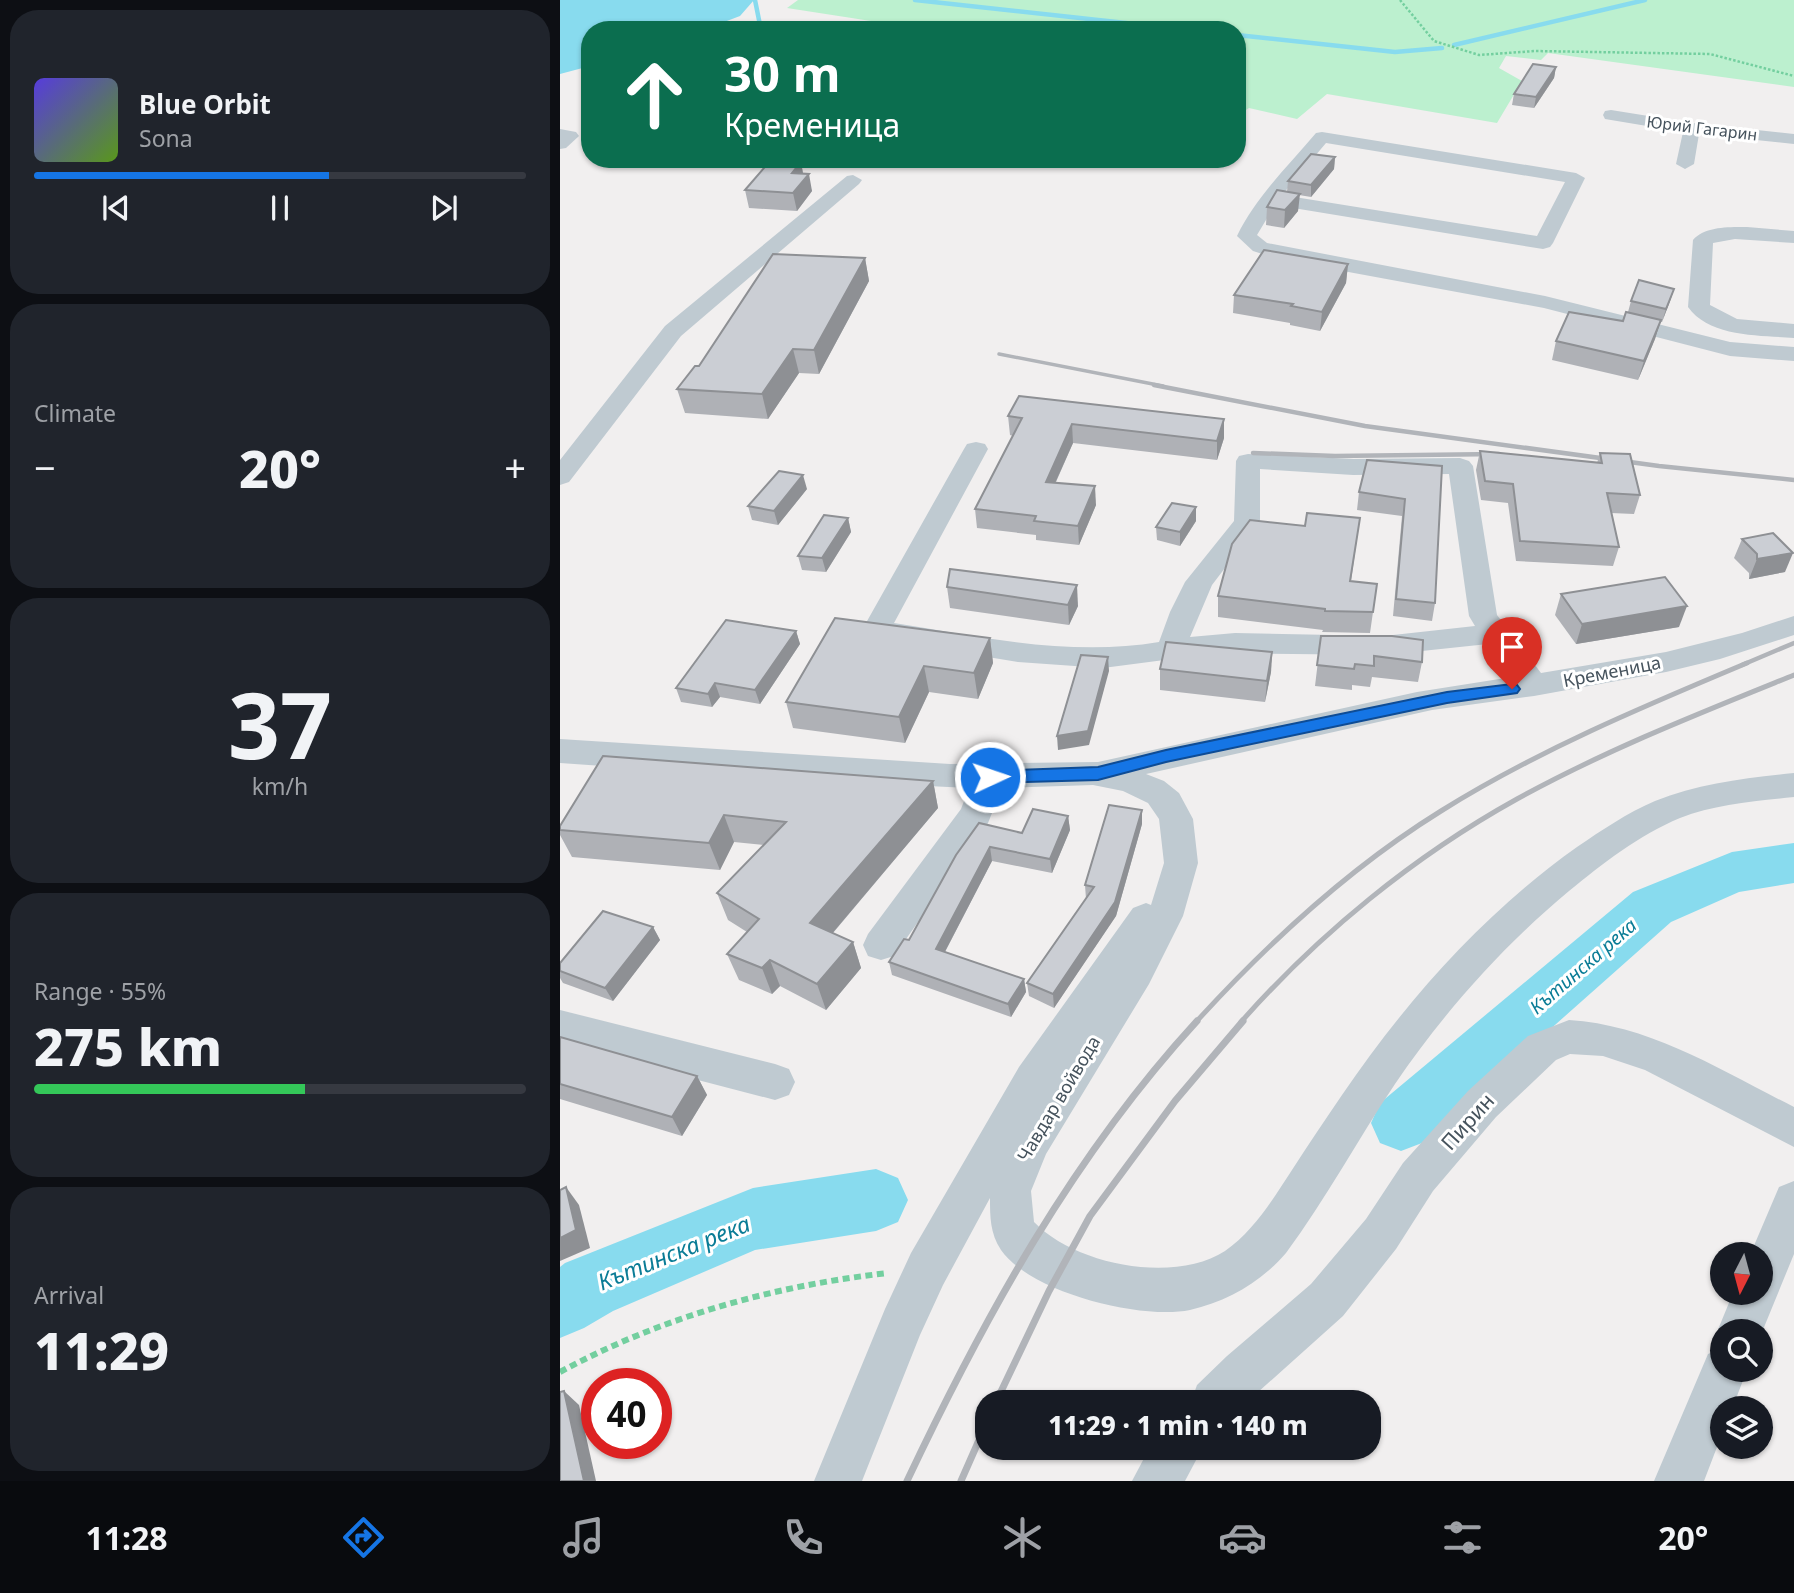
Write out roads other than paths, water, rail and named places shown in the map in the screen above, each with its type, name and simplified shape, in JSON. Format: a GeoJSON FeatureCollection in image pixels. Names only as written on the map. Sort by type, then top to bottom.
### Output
{"type":"FeatureCollection","features":[{"type":"Feature","properties":{"kind":"street","name":"Юрий Гагарин"},"geometry":{"type":"LineString","coordinates":[[1611,115],[1692,128],[1794,139]]}},
{"type":"Feature","properties":{"kind":"street"},"geometry":{"type":"LineString","coordinates":[[1685,164],[1692,128]]}},
{"type":"Feature","properties":{"kind":"street"},"geometry":{"type":"LineString","coordinates":[[560,134],[570,136],[560,144]]}},
{"type":"Feature","properties":{"kind":"street"},"geometry":{"type":"LineString","coordinates":[[1271,199],[1543,243],[1576,178],[1322,137],[1271,199],[1250,228],[1248,236],[1260,247],[1278,253],[1545,302],[1730,349],[1794,354]]}},
{"type":"Feature","properties":{"kind":"street"},"geometry":{"type":"LineString","coordinates":[[560,477],[673,331],[853,180]]}},
{"type":"Feature","properties":{"kind":"street"},"geometry":{"type":"LineString","coordinates":[[1794,237],[1727,234],[1711,235],[1703,240],[1699,307],[1711,318],[1731,325],[1794,331]]}},
{"type":"Feature","properties":{"kind":"street"},"geometry":{"type":"LineString","coordinates":[[976,449],[876,630],[1041,653],[1101,658],[1137,657],[1199,645],[1233,642],[1370,646],[1423,643],[1495,633]]}},
{"type":"Feature","properties":{"kind":"street"},"geometry":{"type":"LineString","coordinates":[[1171,651],[1184,612],[1199,582],[1247,522],[1248,461],[1353,467],[1460,466],[1483,616],[1534,686]]}},
{"type":"Feature","properties":{"kind":"street","name":"Кременица"},"geometry":{"type":"LineString","coordinates":[[1098,774],[1166,756],[1447,698],[1534,686],[1697,656],[1731,648],[1794,625]]}},
{"type":"Feature","properties":{"kind":"street","name":"Чавдар войвода"},"geometry":{"type":"LineString","coordinates":[[560,751],[862,772],[990,777],[1098,774],[1138,784],[1167,801],[1180,828],[1182,865],[1166,911],[1147,953],[1035,1135],[1012,1181],[1007,1202],[1011,1226],[1026,1246],[1054,1263],[1064,1269],[1110,1283],[1153,1290],[1197,1288],[1240,1266],[1270,1240],[1370,1087],[1417,1025],[1466,967],[1523,911],[1580,862],[1647,818],[1692,801],[1733,791],[1794,785]]}},
{"type":"Feature","properties":{"kind":"street"},"geometry":{"type":"LineString","coordinates":[[881,945],[976,814],[990,777]]}},
{"type":"Feature","properties":{"kind":"street"},"geometry":{"type":"LineString","coordinates":[[838,1481],[901,1325],[927,1269],[1033,1080],[1182,865]]}},
{"type":"Feature","properties":{"kind":"street"},"geometry":{"type":"LineString","coordinates":[[560,1027],[775,1082]]}},
{"type":"Feature","properties":{"kind":"street","name":"Пирин"},"geometry":{"type":"LineString","coordinates":[[1226,1390],[1327,1300],[1381,1234],[1418,1177],[1482,1104],[1542,1048],[1569,1037],[1604,1039],[1656,1056],[1794,1128]]}},
{"type":"Feature","properties":{"kind":"street"},"geometry":{"type":"LineString","coordinates":[[1773,1252],[1794,1202]]}},
{"type":"Feature","properties":{"kind":"street"},"geometry":{"type":"LineString","coordinates":[[1679,1481],[1719,1382]]}},
{"type":"Feature","properties":{"kind":"street"},"geometry":{"type":"LineString","coordinates":[[1156,1481],[1170,1460]]}},
{"type":"Feature","properties":{"kind":"water"},"geometry":{"type":"Polygon","coordinates":[[[560,0],[754,0],[740,16],[727,21],[581,21],[581,68],[560,74],[560,0]]]}},
{"type":"Feature","properties":{"kind":"waterway"},"geometry":{"type":"LineString","coordinates":[[755,0],[759,21]]}},
{"type":"Feature","properties":{"kind":"waterway"},"geometry":{"type":"LineString","coordinates":[[915,0],[1108,21]]}},
{"type":"Feature","properties":{"kind":"waterway"},"geometry":{"type":"LineString","coordinates":[[1454,45],[1645,0]]}},
{"type":"Feature","properties":{"kind":"waterway"},"geometry":{"type":"LineString","coordinates":[[1246,36],[1395,52],[1442,48]]}},
{"type":"Feature","properties":{"kind":"waterway","name":"Кътинска река"},"geometry":{"type":"LineString","coordinates":[[1401,1123],[1652,907],[1732,873],[1794,863]]}},
{"type":"Feature","properties":{"kind":"waterway","name":"Кътинска река"},"geometry":{"type":"LineString","coordinates":[[560,1304],[589,1287],[753,1219],[876,1200]]}},
{"type":"Feature","properties":{"kind":"railway"},"geometry":{"type":"LineString","coordinates":[[999,354],[1163,386]]}},
{"type":"Feature","properties":{"kind":"railway"},"geometry":{"type":"LineString","coordinates":[[1154,385],[1365,426],[1659,466],[1794,480]]}},
{"type":"Feature","properties":{"kind":"railway"},"geometry":{"type":"LineString","coordinates":[[1253,453],[1335,456],[1499,454]]}},
{"type":"Feature","properties":{"kind":"railway"},"geometry":{"type":"LineString","coordinates":[[1742,665],[1794,643]]}},
{"type":"Feature","properties":{"kind":"railway"},"geometry":{"type":"LineString","coordinates":[[1196,1022],[1311,908],[1407,833],[1477,789],[1552,749],[1747,663]]}},
{"type":"Feature","properties":{"kind":"railway"},"geometry":{"type":"LineString","coordinates":[[1241,1022],[1271,989],[1335,928],[1405,871],[1479,821],[1551,781],[1619,748],[1794,675]]}},
{"type":"Feature","properties":{"kind":"railway"},"geometry":{"type":"LineString","coordinates":[[907,1481],[1000,1299],[1071,1182],[1152,1073],[1197,1021]]}},
{"type":"Feature","properties":{"kind":"railway"},"geometry":{"type":"LineString","coordinates":[[1002,1390],[1049,1291],[1090,1216],[1175,1101],[1243,1021]]}},
{"type":"Feature","properties":{"kind":"railway"},"geometry":{"type":"LineString","coordinates":[[961,1481],[975,1449]]}}]}
